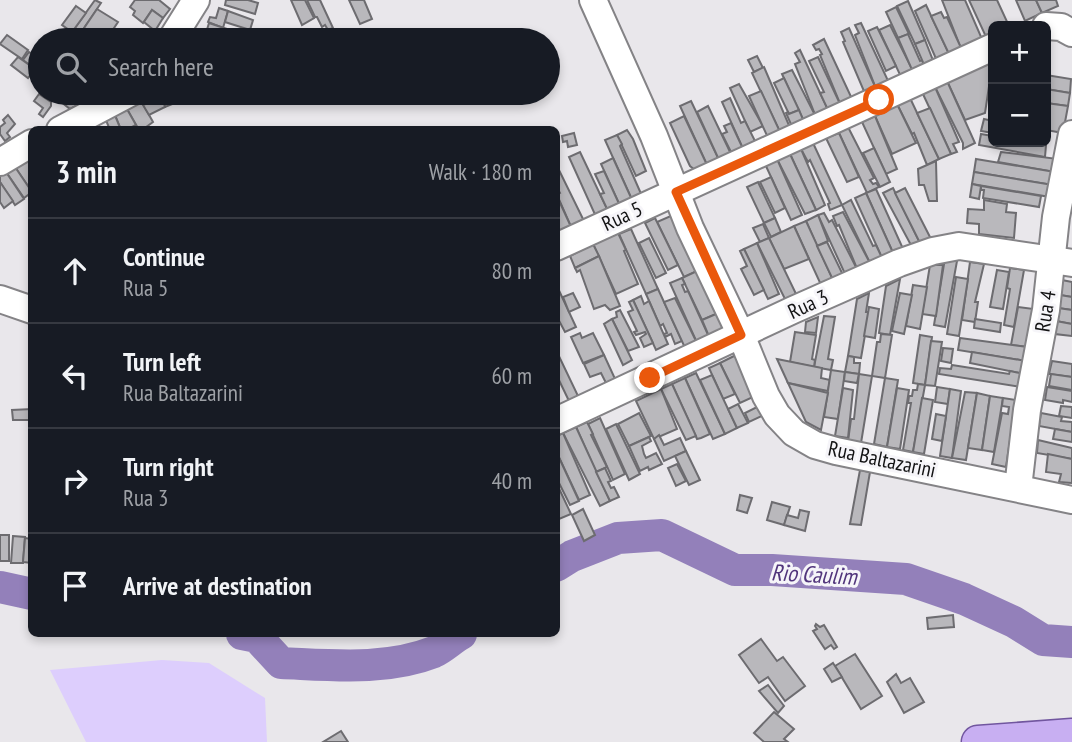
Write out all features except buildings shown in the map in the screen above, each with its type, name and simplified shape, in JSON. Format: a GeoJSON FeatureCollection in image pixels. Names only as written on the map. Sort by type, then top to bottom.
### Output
{"type":"FeatureCollection","features":[{"type":"Feature","properties":{"kind":"main road"},"geometry":{"type":"LineString","coordinates":[[978,742],[1072,735]]}},
{"type":"Feature","properties":{"kind":"street"},"geometry":{"type":"LineString","coordinates":[[179,28],[197,0]]}},
{"type":"Feature","properties":{"kind":"street","name":"Rua Baltazarini"},"geometry":{"type":"LineString","coordinates":[[593,0],[766,396],[777,415],[794,433],[815,445],[1072,500]]}},
{"type":"Feature","properties":{"kind":"street"},"geometry":{"type":"LineString","coordinates":[[1051,26],[1061,27],[1072,33]]}},
{"type":"Feature","properties":{"kind":"street","name":"Rua 5"},"geometry":{"type":"LineString","coordinates":[[560,245],[988,49]]}},
{"type":"Feature","properties":{"kind":"street"},"geometry":{"type":"LineString","coordinates":[[68,126],[107,105]]}},
{"type":"Feature","properties":{"kind":"street","name":"Rua 4"},"geometry":{"type":"LineString","coordinates":[[1018,488],[1027,410],[1046,310],[1062,261],[1056,217],[1072,134]]}},
{"type":"Feature","properties":{"kind":"street"},"geometry":{"type":"LineString","coordinates":[[0,162],[28,145]]}},
{"type":"Feature","properties":{"kind":"street","name":"Rua 3"},"geometry":{"type":"LineString","coordinates":[[560,419],[864,278],[933,251],[959,246],[1062,261]]}},
{"type":"Feature","properties":{"kind":"street"},"geometry":{"type":"LineString","coordinates":[[0,299],[28,309]]}},
{"type":"Feature","properties":{"kind":"shaded area"},"geometry":{"type":"Polygon","coordinates":[[[162,660],[209,663],[265,698],[267,742],[86,742],[50,670],[162,660]]]}},
{"type":"Feature","properties":{"kind":"waterway","name":"Rio Caulim"},"geometry":{"type":"LineString","coordinates":[[560,564],[618,538],[662,535],[735,570],[906,579],[964,599],[1014,622],[1043,640],[1072,642]]}},
{"type":"Feature","properties":{"kind":"waterway","name":"Rio Caulim"},"geometry":{"type":"LineString","coordinates":[[0,587],[28,593]]}},
{"type":"Feature","properties":{"kind":"waterway","name":"Rio Caulim"},"geometry":{"type":"LineString","coordinates":[[257,637],[281,663],[339,665],[378,664],[416,658],[437,650],[456,637]]}},
{"type":"Feature","properties":{"kind":"route"},"geometry":{"type":"LineString","coordinates":[[650,378],[741,335],[690,228],[676,192],[879,100]]}}]}
